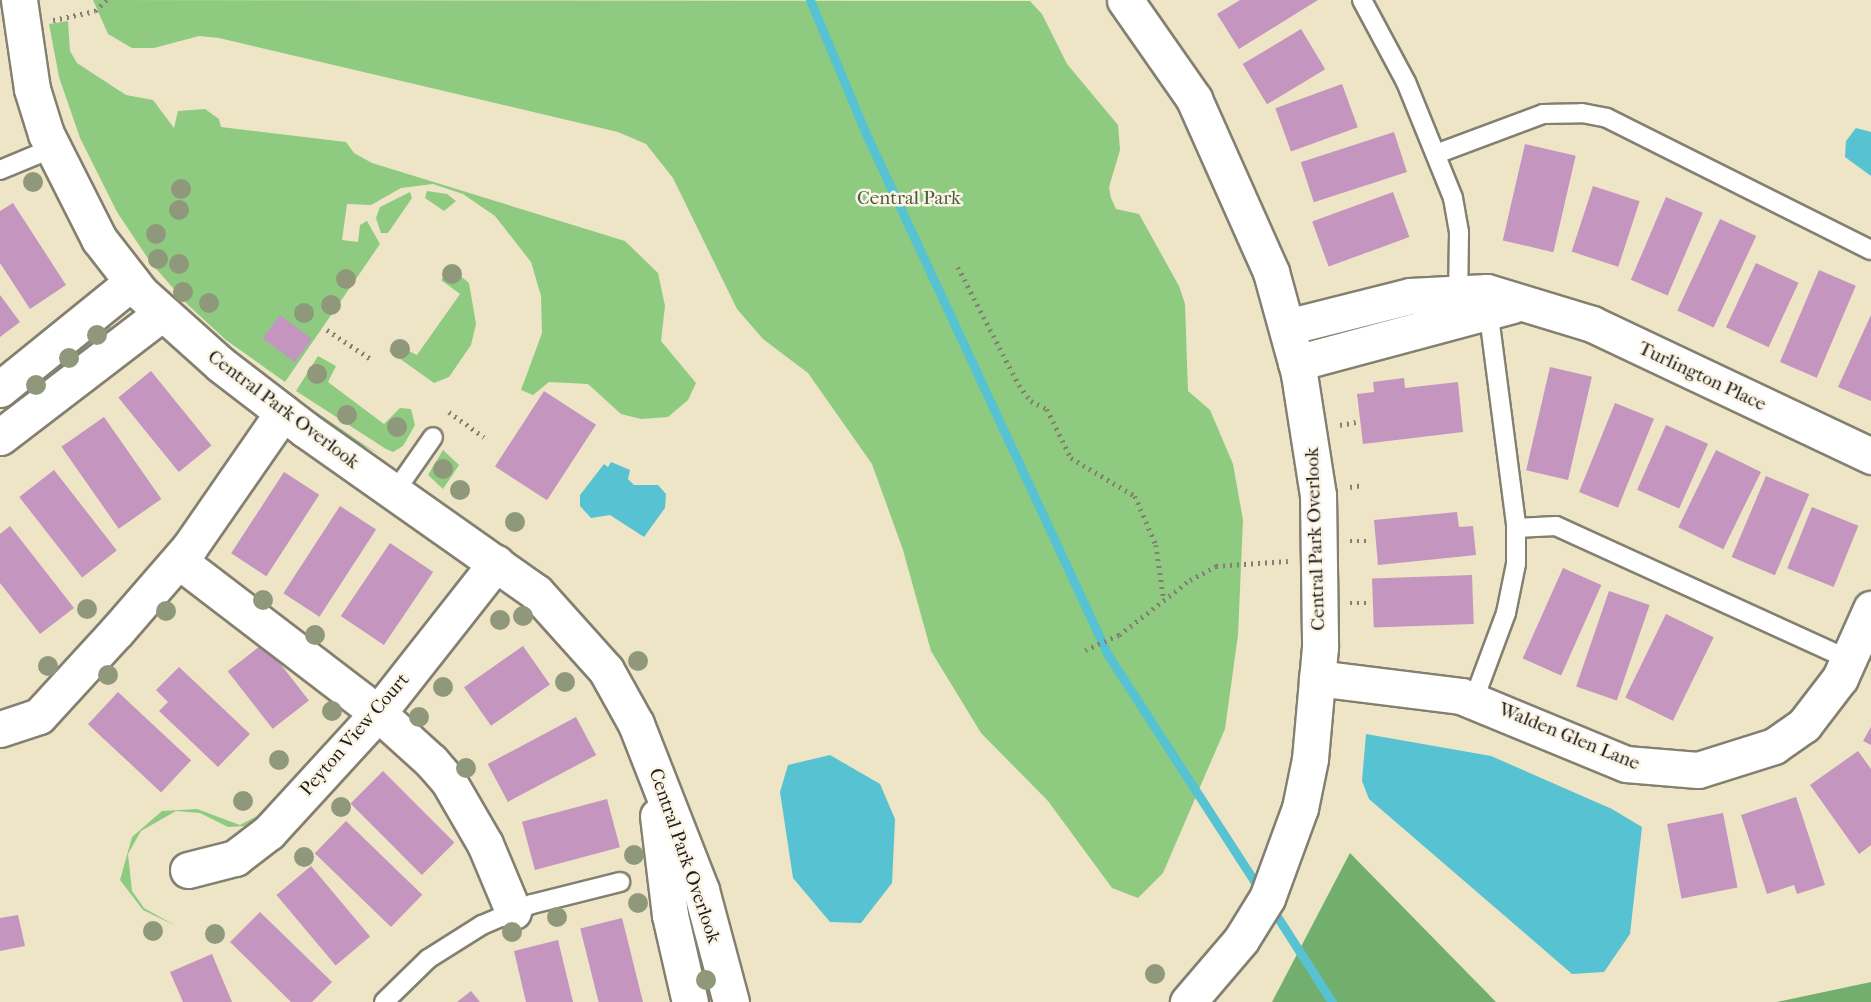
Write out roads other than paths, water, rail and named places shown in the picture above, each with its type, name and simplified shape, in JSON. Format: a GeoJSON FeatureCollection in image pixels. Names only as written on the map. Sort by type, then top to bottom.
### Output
{"type":"FeatureCollection","features":[{"type":"Feature","properties":{"kind":"street","name":"Central Park Overlook"},"geometry":{"type":"LineString","coordinates":[[19,0],[32,89],[53,148],[99,239],[132,282],[161,314],[283,412],[536,592],[585,644],[623,698],[647,750],[701,890],[731,1002]]}},
{"type":"Feature","properties":{"kind":"street","name":"Central Park Overlook"},"geometry":{"type":"LineString","coordinates":[[1125,0],[1194,99],[1248,216],[1287,327],[1316,471],[1321,580],[1317,678],[1306,781],[1273,885],[1241,940],[1188,1002]]}},
{"type":"Feature","properties":{"kind":"street"},"geometry":{"type":"LineString","coordinates":[[0,389],[132,282]]}},
{"type":"Feature","properties":{"kind":"street"},"geometry":{"type":"LineString","coordinates":[[1287,327],[1410,296],[1473,302]]}},
{"type":"Feature","properties":{"kind":"street"},"geometry":{"type":"LineString","coordinates":[[1296,363],[1473,302]]}},
{"type":"Feature","properties":{"kind":"street","name":"Turlington Place"},"geometry":{"type":"LineString","coordinates":[[1473,302],[1530,304],[1592,324],[1871,456]]}},
{"type":"Feature","properties":{"kind":"street"},"geometry":{"type":"LineString","coordinates":[[0,437],[161,314]]}},
{"type":"Feature","properties":{"kind":"street"},"geometry":{"type":"LineString","coordinates":[[0,729],[26,722],[48,708],[178,561],[283,412]]}},
{"type":"Feature","properties":{"kind":"street"},"geometry":{"type":"LineString","coordinates":[[178,561],[379,713],[449,782],[485,844],[513,911]]}},
{"type":"Feature","properties":{"kind":"street","name":"Peyton View Court"},"geometry":{"type":"LineString","coordinates":[[188,870],[222,863],[251,848],[379,713],[496,563]]}},
{"type":"Feature","properties":{"kind":"street","name":"Walden Glen Lane"},"geometry":{"type":"LineString","coordinates":[[1317,678],[1412,687],[1474,699],[1626,764],[1698,771],[1755,754],[1796,731],[1818,710],[1848,659],[1871,609]]}},
{"type":"Feature","properties":{"kind":"street","name":"Central Park Overlook"},"geometry":{"type":"LineString","coordinates":[[647,750],[679,953],[690,1002]]}},
{"type":"Feature","properties":{"kind":"lane"},"geometry":{"type":"LineString","coordinates":[[1362,0],[1404,79],[1436,154],[1457,215],[1516,528],[1514,584],[1474,699]]}},
{"type":"Feature","properties":{"kind":"lane"},"geometry":{"type":"LineString","coordinates":[[1436,154],[1543,114],[1582,113],[1607,118],[1871,250]]}},
{"type":"Feature","properties":{"kind":"lane"},"geometry":{"type":"LineString","coordinates":[[0,170],[53,148]]}},
{"type":"Feature","properties":{"kind":"lane"},"geometry":{"type":"LineString","coordinates":[[394,492],[433,437]]}},
{"type":"Feature","properties":{"kind":"lane"},"geometry":{"type":"LineString","coordinates":[[1516,528],[1556,526],[1848,659]]}},
{"type":"Feature","properties":{"kind":"lane"},"geometry":{"type":"LineString","coordinates":[[384,1002],[438,951],[513,911],[620,882]]}},
{"type":"Feature","properties":{"kind":"lane"},"geometry":{"type":"LineString","coordinates":[[679,953],[716,944]]}},
{"type":"Feature","properties":{"kind":"water"},"geometry":{"type":"Polygon","coordinates":[[[1856,128],[1871,132],[1871,176],[1845,157],[1846,141],[1856,128]]]}},
{"type":"Feature","properties":{"kind":"water"},"geometry":{"type":"Polygon","coordinates":[[[611,462],[630,470],[628,479],[634,485],[658,485],[666,494],[665,508],[644,537],[610,515],[591,518],[580,506],[580,495],[604,464],[608,467],[611,462]]]}},
{"type":"Feature","properties":{"kind":"water"},"geometry":{"type":"Polygon","coordinates":[[[1366,734],[1491,756],[1612,809],[1642,827],[1630,934],[1604,972],[1572,974],[1369,799],[1362,781],[1366,734]]]}},
{"type":"Feature","properties":{"kind":"water"},"geometry":{"type":"Polygon","coordinates":[[[830,755],[880,784],[895,819],[892,883],[861,923],[830,922],[793,878],[780,792],[788,765],[830,755]]]}},
{"type":"Feature","properties":{"kind":"waterway"},"geometry":{"type":"LineString","coordinates":[[810,0],[867,136],[1108,655],[1260,890]]}},
{"type":"Feature","properties":{"kind":"waterway"},"geometry":{"type":"LineString","coordinates":[[1271,907],[1332,1002]]}},
{"type":"Feature","properties":{"kind":"park label","name":"Central Park"},"geometry":{"type":"Point","coordinates":[909,199]}}]}
